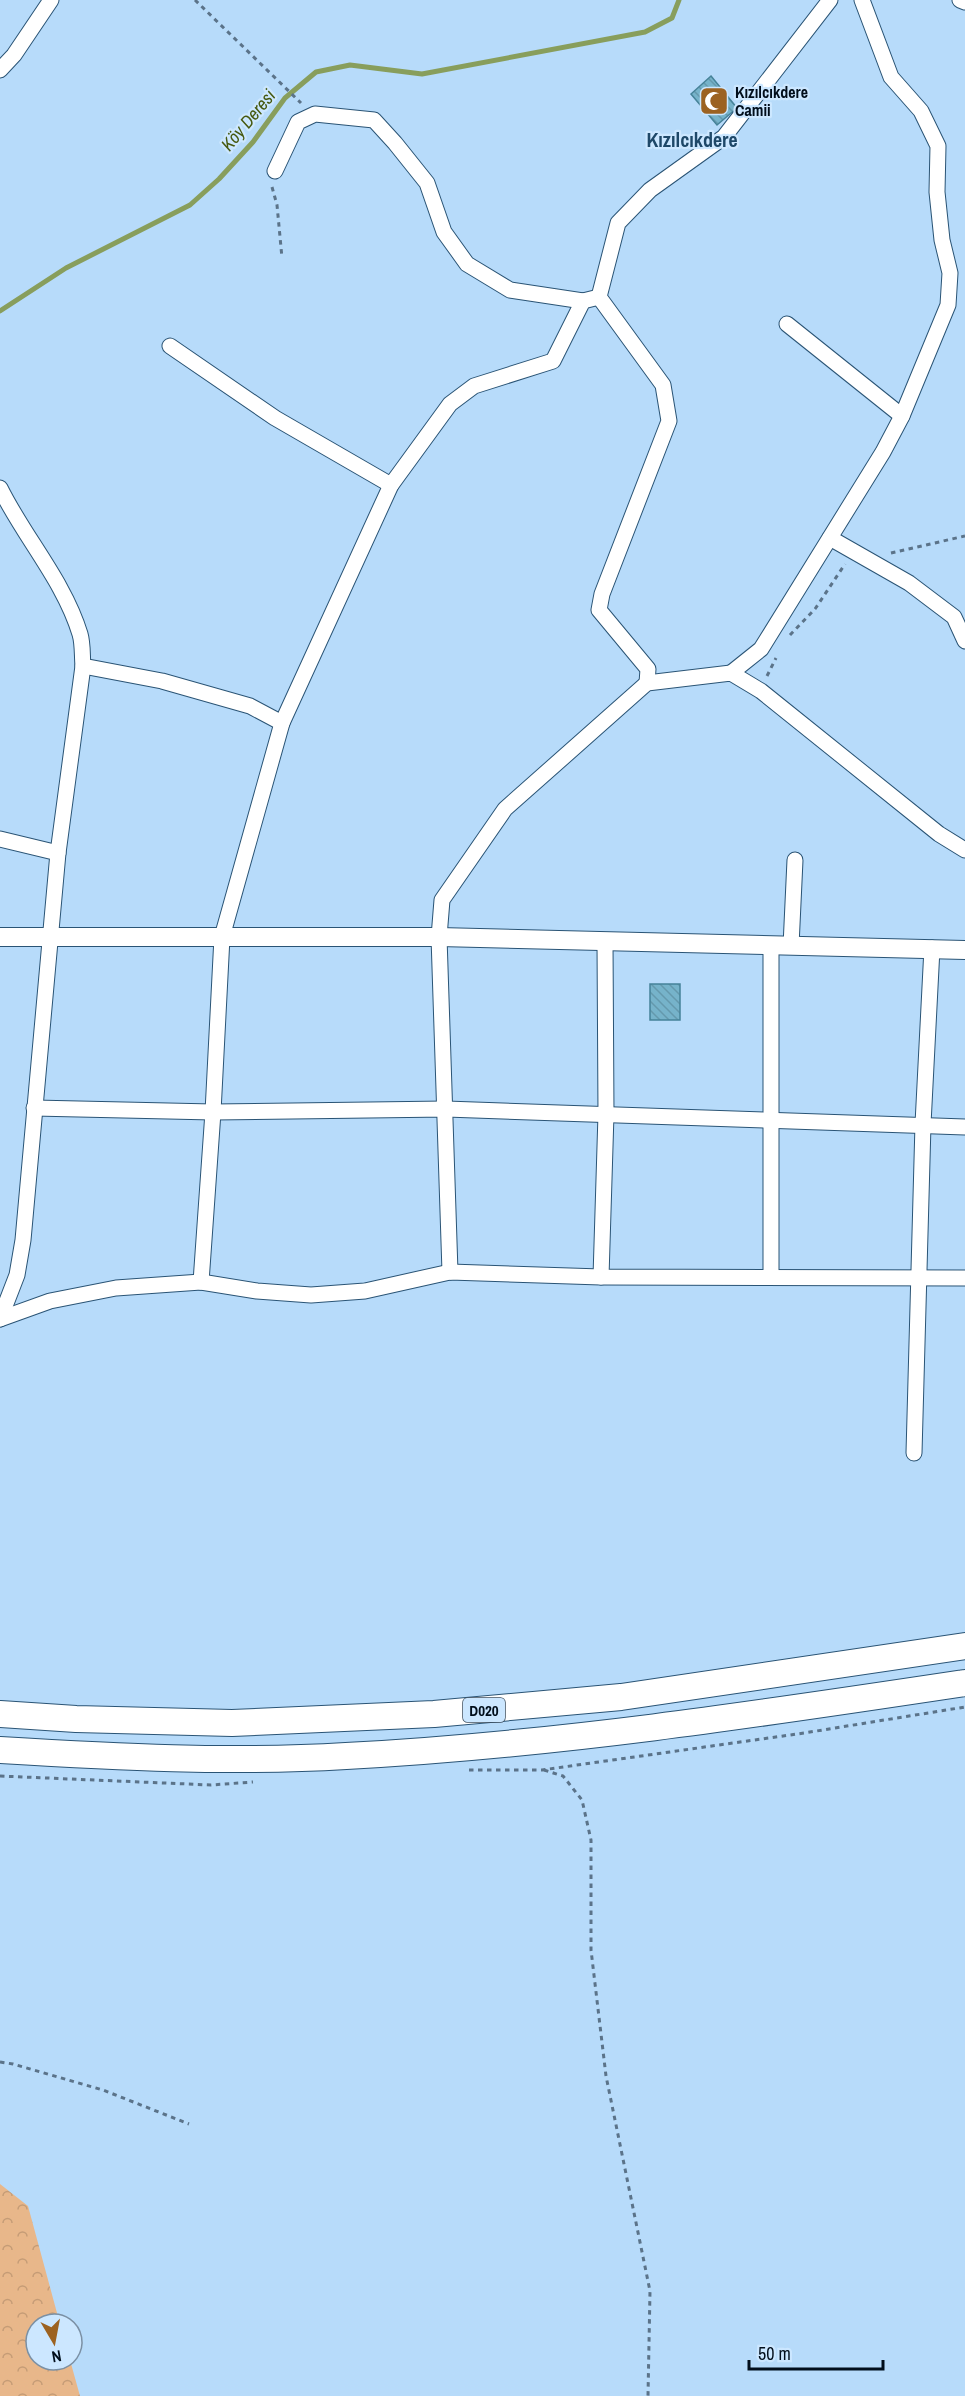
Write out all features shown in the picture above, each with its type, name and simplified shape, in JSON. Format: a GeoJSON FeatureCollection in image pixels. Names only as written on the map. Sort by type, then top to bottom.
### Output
{"type":"FeatureCollection","features":[{"type":"Feature","properties":{"kind":"highway","name":"D020"},"geometry":{"type":"LineString","coordinates":[[0,1714],[76,1719],[232,1723],[435,1714],[621,1697],[965,1646]]}},
{"type":"Feature","properties":{"kind":"highway","name":"D020"},"geometry":{"type":"LineString","coordinates":[[0,1750],[178,1757],[390,1754],[622,1732],[965,1683]]}},
{"type":"Feature","properties":{"kind":"street"},"geometry":{"type":"LineString","coordinates":[[0,70],[14,55],[51,0]]}},
{"type":"Feature","properties":{"kind":"street"},"geometry":{"type":"LineString","coordinates":[[647,683],[648,669],[599,610],[602,594],[669,421],[663,385],[600,297],[618,223],[650,190],[724,136],[830,0]]}},
{"type":"Feature","properties":{"kind":"street"},"geometry":{"type":"LineString","coordinates":[[450,1272],[439,937],[442,900],[505,809],[647,683],[731,673],[761,649],[883,452],[902,416],[948,304],[958,272],[942,240],[938,146],[921,111],[891,77],[862,0]]}},
{"type":"Feature","properties":{"kind":"street"},"geometry":{"type":"LineString","coordinates":[[960,0],[965,2]]}},
{"type":"Feature","properties":{"kind":"street"},"geometry":{"type":"LineString","coordinates":[[275,171],[298,122],[315,114],[374,120],[396,143],[427,183],[444,232],[467,264],[510,290],[583,301],[600,297]]}},
{"type":"Feature","properties":{"kind":"street"},"geometry":{"type":"LineString","coordinates":[[201,1282],[222,937],[282,723],[391,485],[450,404],[474,386],[553,361],[583,301]]}},
{"type":"Feature","properties":{"kind":"street"},"geometry":{"type":"LineString","coordinates":[[787,324],[902,416]]}},
{"type":"Feature","properties":{"kind":"street"},"geometry":{"type":"LineString","coordinates":[[170,346],[275,418],[391,485]]}},
{"type":"Feature","properties":{"kind":"street"},"geometry":{"type":"LineString","coordinates":[[0,488],[15,518],[66,598],[81,635],[83,666],[58,853],[23,1240],[17,1275],[0,1319]]}},
{"type":"Feature","properties":{"kind":"street"},"geometry":{"type":"LineString","coordinates":[[830,538],[909,583],[954,617],[965,640]]}},
{"type":"Feature","properties":{"kind":"street"},"geometry":{"type":"LineString","coordinates":[[83,666],[162,681],[250,706],[282,723]]}},
{"type":"Feature","properties":{"kind":"street"},"geometry":{"type":"LineString","coordinates":[[731,673],[761,691],[939,834],[965,850]]}},
{"type":"Feature","properties":{"kind":"street"},"geometry":{"type":"LineString","coordinates":[[0,839],[58,853]]}},
{"type":"Feature","properties":{"kind":"street"},"geometry":{"type":"LineString","coordinates":[[791,946],[795,860]]}},
{"type":"Feature","properties":{"kind":"street"},"geometry":{"type":"LineString","coordinates":[[0,937],[439,937],[965,950]]}},
{"type":"Feature","properties":{"kind":"street"},"geometry":{"type":"LineString","coordinates":[[601,1276],[606,1114],[605,942]]}},
{"type":"Feature","properties":{"kind":"street"},"geometry":{"type":"LineString","coordinates":[[771,946],[771,1277]]}},
{"type":"Feature","properties":{"kind":"street"},"geometry":{"type":"LineString","coordinates":[[914,1453],[922,1124],[932,948]]}},
{"type":"Feature","properties":{"kind":"street"},"geometry":{"type":"LineString","coordinates":[[34,1108],[213,1112],[446,1108],[965,1127]]}},
{"type":"Feature","properties":{"kind":"street"},"geometry":{"type":"LineString","coordinates":[[0,1319],[50,1301],[116,1288],[201,1282],[257,1291],[311,1295],[365,1291],[450,1272],[601,1276],[965,1278]]}},
{"type":"Feature","properties":{"kind":"path"},"geometry":{"type":"LineString","coordinates":[[195,0],[300,103]]}},
{"type":"Feature","properties":{"kind":"path"},"geometry":{"type":"LineString","coordinates":[[275,171],[272,186],[277,205],[282,258]]}},
{"type":"Feature","properties":{"kind":"path"},"geometry":{"type":"LineString","coordinates":[[782,643],[815,609],[847,561],[965,537]]}},
{"type":"Feature","properties":{"kind":"path"},"geometry":{"type":"LineString","coordinates":[[761,691],[778,653]]}},
{"type":"Feature","properties":{"kind":"path"},"geometry":{"type":"LineString","coordinates":[[542,1770],[563,1776],[582,1800],[591,1840],[591,1950],[606,2076],[650,2291],[648,2396]]}},
{"type":"Feature","properties":{"kind":"path"},"geometry":{"type":"LineString","coordinates":[[0,2062],[103,2090],[189,2124]]}},
{"type":"Feature","properties":{"kind":"green space"},"geometry":{"type":"Polygon","coordinates":[[[0,2184],[28,2206],[57,2312],[24,2312],[24,2372],[73,2372],[80,2396],[0,2396],[0,2184]]]}},
{"type":"Feature","properties":{"kind":"building","name":"Kızılcıkdere Camii"},"geometry":{"type":"Polygon","coordinates":[[[711,76],[737,108],[717,125],[691,94],[711,76]]]}},
{"type":"Feature","properties":{"kind":"building"},"geometry":{"type":"Polygon","coordinates":[[[650,984],[680,984],[680,1020],[650,1020],[650,984]]]}},
{"type":"Feature","properties":{"kind":"waterway","name":"Köy Deresi"},"geometry":{"type":"LineString","coordinates":[[0,311],[66,268],[190,205],[219,179],[253,142],[285,98],[316,72],[350,65],[422,74],[645,32],[672,18],[679,0]]}},
{"type":"Feature","properties":{"kind":"place","name":"Kızılcıkdere Camii"},"geometry":{"type":"Point","coordinates":[714,101]}},
{"type":"Feature","properties":{"kind":"district","name":"Kızılcıkdere"},"geometry":{"type":"Point","coordinates":[692,139]}}]}
